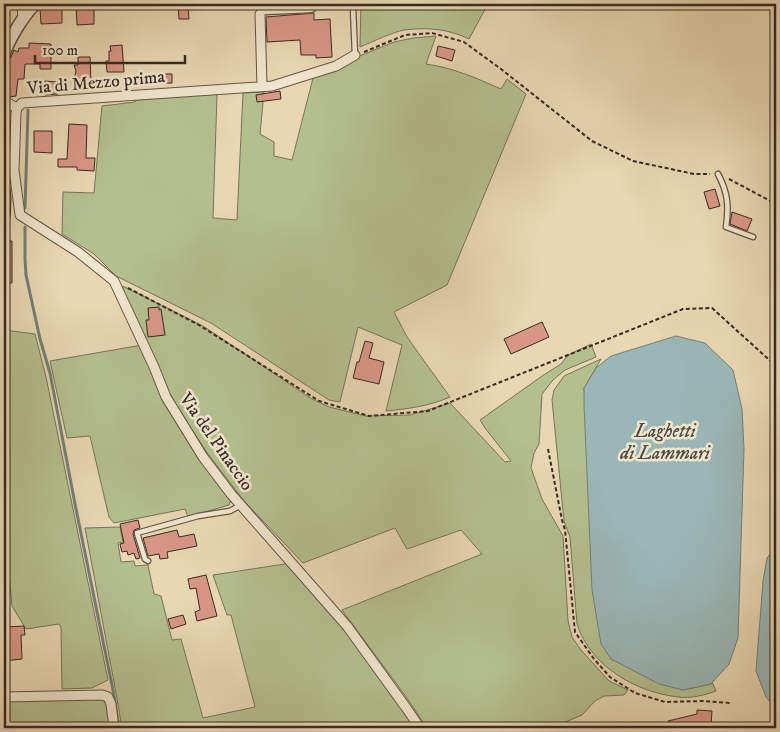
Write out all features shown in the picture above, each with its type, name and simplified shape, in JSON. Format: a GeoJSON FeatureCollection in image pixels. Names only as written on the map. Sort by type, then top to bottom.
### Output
{"type":"FeatureCollection","features":[{"type":"Feature","properties":{"kind":"street"},"geometry":{"type":"LineString","coordinates":[[22,4],[23,20]]}},
{"type":"Feature","properties":{"kind":"street"},"geometry":{"type":"LineString","coordinates":[[4,54],[23,20],[36,4]]}},
{"type":"Feature","properties":{"kind":"street"},"geometry":{"type":"LineString","coordinates":[[260,14],[262,86]]}},
{"type":"Feature","properties":{"kind":"street","name":"Via di Mezzo prima"},"geometry":{"type":"LineString","coordinates":[[14,170],[17,108],[22,103],[272,86],[336,66],[355,55]]}},
{"type":"Feature","properties":{"kind":"street"},"geometry":{"type":"LineString","coordinates":[[4,101],[17,108]]}},
{"type":"Feature","properties":{"kind":"street"},"geometry":{"type":"LineString","coordinates":[[4,170],[14,170]]}},
{"type":"Feature","properties":{"kind":"street","name":"Via del Pinaccio"},"geometry":{"type":"LineString","coordinates":[[14,170],[20,215],[78,252],[114,281],[166,397],[202,457],[241,505],[347,626],[420,728]]}},
{"type":"Feature","properties":{"kind":"street"},"geometry":{"type":"LineString","coordinates":[[4,697],[102,695],[108,697],[111,704],[114,728]]}},
{"type":"Feature","properties":{"kind":"lane"},"geometry":{"type":"LineString","coordinates":[[260,14],[263,12],[310,10],[313,9],[315,4]]}},
{"type":"Feature","properties":{"kind":"lane"},"geometry":{"type":"LineString","coordinates":[[353,8],[355,55]]}},
{"type":"Feature","properties":{"kind":"lane"},"geometry":{"type":"LineString","coordinates":[[718,174],[724,186],[728,208],[726,227],[753,237]]}},
{"type":"Feature","properties":{"kind":"lane"},"geometry":{"type":"LineString","coordinates":[[148,561],[145,559],[137,533],[198,516],[230,511],[241,505]]}},
{"type":"Feature","properties":{"kind":"path"},"geometry":{"type":"LineString","coordinates":[[355,55],[405,35],[432,34],[464,42],[592,141],[633,162],[694,174],[718,174],[776,204]]}},
{"type":"Feature","properties":{"kind":"path"},"geometry":{"type":"LineString","coordinates":[[114,281],[199,325],[320,401],[369,416],[428,411],[683,309],[712,308],[776,366]]}},
{"type":"Feature","properties":{"kind":"path"},"geometry":{"type":"LineString","coordinates":[[548,449],[565,530],[575,632],[594,659],[610,677],[635,693],[665,702],[702,700],[731,703]]}},
{"type":"Feature","properties":{"kind":"green space"},"geometry":{"type":"Polygon","coordinates":[[[361,4],[488,4],[469,39],[446,31],[413,29],[394,33],[360,47],[361,4]]]}},
{"type":"Feature","properties":{"kind":"green space"},"geometry":{"type":"Polygon","coordinates":[[[436,36],[426,64],[474,77],[501,89],[507,79],[526,94],[447,285],[394,312],[407,337],[450,397],[426,405],[386,411],[402,345],[358,327],[340,402],[329,400],[211,323],[116,276],[94,254],[62,234],[63,192],[94,193],[102,106],[135,102],[135,97],[212,93],[217,95],[213,218],[237,220],[243,93],[264,92],[260,134],[274,142],[274,156],[292,160],[313,78],[394,42],[436,36]]]}},
{"type":"Feature","properties":{"kind":"green space"},"geometry":{"type":"Polygon","coordinates":[[[123,286],[203,326],[312,399],[329,407],[366,416],[410,415],[450,403],[505,462],[511,461],[480,420],[561,364],[568,355],[591,344],[596,357],[565,370],[553,380],[542,394],[539,444],[534,453],[531,468],[542,499],[563,536],[568,621],[572,637],[609,681],[628,690],[624,695],[604,696],[595,701],[582,715],[551,728],[427,728],[342,610],[482,554],[461,530],[407,549],[395,528],[303,563],[244,501],[208,454],[174,403],[123,293],[123,286]]]}},
{"type":"Feature","properties":{"kind":"green space"},"geometry":{"type":"Polygon","coordinates":[[[4,330],[35,334],[46,377],[108,680],[92,688],[62,689],[61,627],[59,624],[26,629],[12,606],[4,519],[4,330]]]}},
{"type":"Feature","properties":{"kind":"green space"},"geometry":{"type":"Polygon","coordinates":[[[142,345],[156,380],[231,500],[229,505],[188,517],[185,509],[114,523],[109,517],[90,436],[67,438],[50,361],[142,345]]]}},
{"type":"Feature","properties":{"kind":"green space"},"geometry":{"type":"Polygon","coordinates":[[[601,359],[584,388],[611,659],[683,690],[711,684],[712,682],[716,691],[692,697],[678,697],[646,690],[631,683],[604,665],[593,653],[577,624],[570,537],[564,521],[552,400],[554,390],[564,376],[601,359]]]}},
{"type":"Feature","properties":{"kind":"green space"},"geometry":{"type":"Polygon","coordinates":[[[120,527],[123,542],[118,543],[121,562],[134,561],[135,566],[148,565],[154,594],[161,596],[172,640],[181,639],[203,718],[255,707],[231,615],[227,615],[213,575],[291,563],[308,587],[356,643],[415,728],[122,728],[85,528],[120,527]]]}},
{"type":"Feature","properties":{"kind":"green space"},"geometry":{"type":"Polygon","coordinates":[[[4,699],[101,699],[107,702],[111,728],[4,728],[4,699]]]}},
{"type":"Feature","properties":{"kind":"water","name":"Laghetti di Lammari"},"geometry":{"type":"Polygon","coordinates":[[[676,336],[705,343],[733,370],[742,409],[744,449],[738,638],[729,664],[711,684],[683,690],[659,684],[611,659],[601,644],[592,590],[584,405],[584,388],[596,368],[611,356],[676,336]]]}},
{"type":"Feature","properties":{"kind":"water"},"geometry":{"type":"Polygon","coordinates":[[[776,547],[776,709],[766,697],[756,671],[763,581],[767,558],[776,547]]]}},
{"type":"Feature","properties":{"kind":"building"},"geometry":{"type":"Polygon","coordinates":[[[76,4],[94,4],[94,24],[77,25],[76,4]]]}},
{"type":"Feature","properties":{"kind":"building"},"geometry":{"type":"Polygon","coordinates":[[[178,4],[188,4],[189,19],[179,19],[178,4]]]}},
{"type":"Feature","properties":{"kind":"building"},"geometry":{"type":"Polygon","coordinates":[[[62,6],[62,23],[41,24],[40,9],[42,7],[62,6]]]}},
{"type":"Feature","properties":{"kind":"building"},"geometry":{"type":"Polygon","coordinates":[[[314,13],[314,20],[330,19],[332,57],[316,58],[316,55],[301,55],[300,40],[267,42],[266,17],[314,13]]]}},
{"type":"Feature","properties":{"kind":"building"},"geometry":{"type":"Polygon","coordinates":[[[29,43],[51,44],[51,69],[40,69],[40,64],[25,64],[24,79],[18,79],[16,96],[9,97],[4,95],[4,68],[7,61],[14,50],[18,52],[19,48],[29,48],[29,43]]]}},
{"type":"Feature","properties":{"kind":"building"},"geometry":{"type":"Polygon","coordinates":[[[122,45],[124,72],[107,72],[106,61],[109,61],[110,46],[122,45]]]}},
{"type":"Feature","properties":{"kind":"building"},"geometry":{"type":"Polygon","coordinates":[[[438,46],[455,50],[452,61],[436,56],[438,46]]]}},
{"type":"Feature","properties":{"kind":"building"},"geometry":{"type":"Polygon","coordinates":[[[78,57],[90,57],[91,81],[84,81],[85,86],[73,83],[76,71],[74,65],[78,65],[78,57]]]}},
{"type":"Feature","properties":{"kind":"building"},"geometry":{"type":"Polygon","coordinates":[[[154,74],[172,74],[172,83],[154,83],[154,74]]]}},
{"type":"Feature","properties":{"kind":"building"},"geometry":{"type":"Polygon","coordinates":[[[45,81],[57,82],[58,94],[45,95],[45,81]]]}},
{"type":"Feature","properties":{"kind":"building"},"geometry":{"type":"Polygon","coordinates":[[[280,91],[281,99],[257,102],[256,95],[280,91]]]}},
{"type":"Feature","properties":{"kind":"building"},"geometry":{"type":"Polygon","coordinates":[[[69,124],[87,125],[86,158],[95,158],[94,171],[77,170],[77,167],[58,167],[58,159],[67,159],[69,124]]]}},
{"type":"Feature","properties":{"kind":"building"},"geometry":{"type":"Polygon","coordinates":[[[34,131],[52,131],[52,153],[34,152],[34,131]]]}},
{"type":"Feature","properties":{"kind":"building"},"geometry":{"type":"Polygon","coordinates":[[[4,182],[9,182],[11,198],[10,218],[4,218],[4,182]]]}},
{"type":"Feature","properties":{"kind":"building"},"geometry":{"type":"Polygon","coordinates":[[[715,189],[720,206],[709,209],[704,192],[715,189]]]}},
{"type":"Feature","properties":{"kind":"building"},"geometry":{"type":"Polygon","coordinates":[[[732,212],[752,219],[747,231],[730,224],[732,212]]]}},
{"type":"Feature","properties":{"kind":"building"},"geometry":{"type":"Polygon","coordinates":[[[4,241],[12,241],[12,283],[4,283],[4,241]]]}},
{"type":"Feature","properties":{"kind":"building"},"geometry":{"type":"Polygon","coordinates":[[[159,307],[159,310],[161,309],[165,335],[148,337],[146,320],[149,320],[148,308],[159,307]]]}},
{"type":"Feature","properties":{"kind":"building"},"geometry":{"type":"Polygon","coordinates":[[[542,322],[549,337],[511,354],[504,339],[542,322]]]}},
{"type":"Feature","properties":{"kind":"building"},"geometry":{"type":"Polygon","coordinates":[[[365,341],[373,343],[369,358],[384,362],[379,384],[353,378],[365,341]]]}},
{"type":"Feature","properties":{"kind":"building"},"geometry":{"type":"Polygon","coordinates":[[[138,520],[140,528],[134,530],[133,534],[140,558],[136,559],[134,553],[128,555],[127,551],[122,552],[120,544],[124,543],[120,524],[138,520]]]}},
{"type":"Feature","properties":{"kind":"building"},"geometry":{"type":"Polygon","coordinates":[[[177,530],[179,537],[194,534],[197,546],[167,552],[168,558],[160,559],[159,554],[148,556],[143,538],[177,530]]]}},
{"type":"Feature","properties":{"kind":"building"},"geometry":{"type":"Polygon","coordinates":[[[206,575],[217,616],[197,621],[195,612],[200,610],[196,588],[190,589],[188,579],[206,575]]]}},
{"type":"Feature","properties":{"kind":"building"},"geometry":{"type":"Polygon","coordinates":[[[183,615],[186,624],[171,629],[168,619],[183,615]]]}},
{"type":"Feature","properties":{"kind":"building"},"geometry":{"type":"Polygon","coordinates":[[[24,626],[25,635],[21,635],[22,659],[4,661],[4,642],[7,642],[6,627],[24,626]]]}},
{"type":"Feature","properties":{"kind":"building"},"geometry":{"type":"Polygon","coordinates":[[[697,710],[712,711],[711,725],[668,723],[668,721],[697,714],[697,710]]]}},
{"type":"Feature","properties":{"kind":"waterway"},"geometry":{"type":"LineString","coordinates":[[25,208],[28,110]]}},
{"type":"Feature","properties":{"kind":"waterway"},"geometry":{"type":"LineString","coordinates":[[25,227],[26,275],[40,339],[50,373],[119,728]]}}]}
